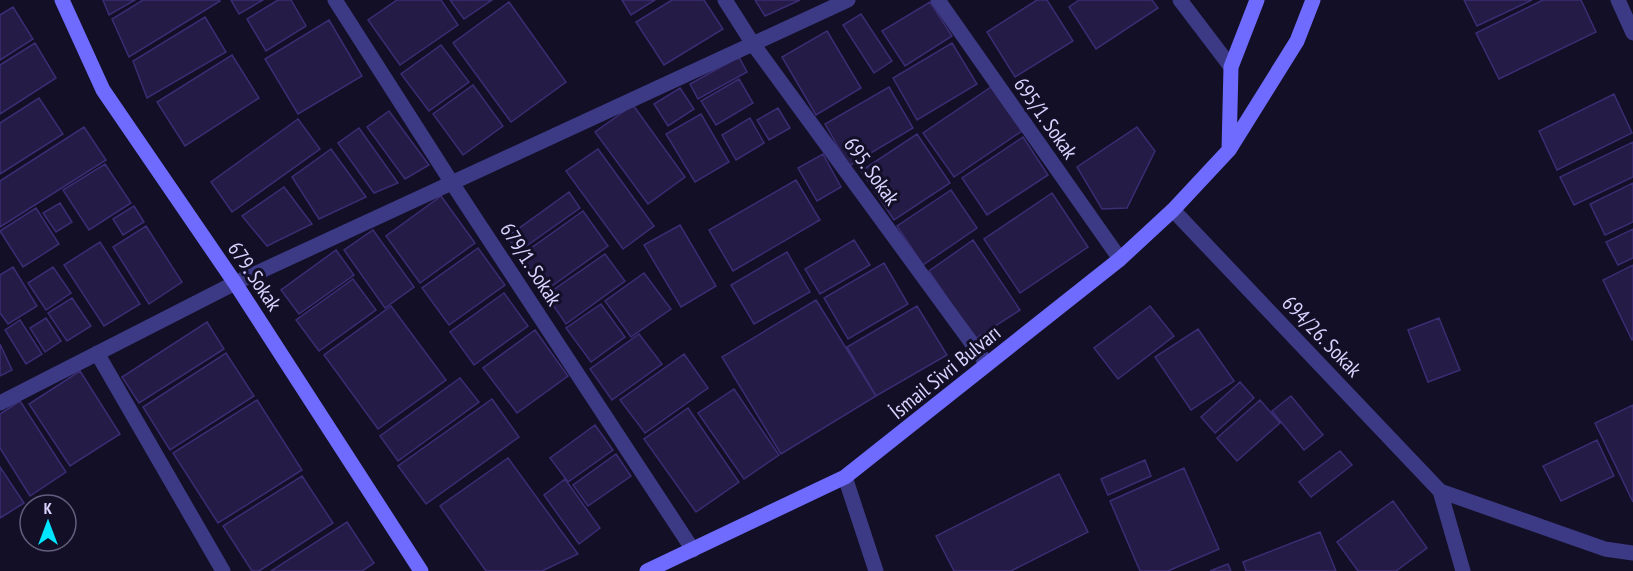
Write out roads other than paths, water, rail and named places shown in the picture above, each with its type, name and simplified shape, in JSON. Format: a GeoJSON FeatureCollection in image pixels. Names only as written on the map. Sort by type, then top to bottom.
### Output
{"type":"FeatureCollection","features":[{"type":"Feature","properties":{"kind":"main road","name":"679. Sokak"},"geometry":{"type":"LineString","coordinates":[[62,0],[102,90],[235,283],[420,571]]}},
{"type":"Feature","properties":{"kind":"main road"},"geometry":{"type":"LineString","coordinates":[[1229,150],[1231,67],[1257,0]]}},
{"type":"Feature","properties":{"kind":"main road","name":"İsmail Sivri Bulvarı"},"geometry":{"type":"LineString","coordinates":[[647,571],[845,477],[1120,259],[1173,210],[1229,150],[1297,41],[1313,0]]}},
{"type":"Feature","properties":{"kind":"street","name":"679/1. Sokak"},"geometry":{"type":"LineString","coordinates":[[335,0],[693,550]]}},
{"type":"Feature","properties":{"kind":"street","name":"695. Sokak"},"geometry":{"type":"LineString","coordinates":[[725,0],[753,44],[987,364]]}},
{"type":"Feature","properties":{"kind":"street"},"geometry":{"type":"LineString","coordinates":[[0,403],[235,283],[848,0]]}},
{"type":"Feature","properties":{"kind":"street","name":"695/1. Sokak"},"geometry":{"type":"LineString","coordinates":[[938,0],[1120,259]]}},
{"type":"Feature","properties":{"kind":"street"},"geometry":{"type":"LineString","coordinates":[[1180,0],[1231,67]]}},
{"type":"Feature","properties":{"kind":"street"},"geometry":{"type":"LineString","coordinates":[[1618,0],[1633,33]]}},
{"type":"Feature","properties":{"kind":"street","name":"694/26. Sokak"},"geometry":{"type":"LineString","coordinates":[[1173,210],[1440,490],[1605,549],[1633,553]]}},
{"type":"Feature","properties":{"kind":"street"},"geometry":{"type":"LineString","coordinates":[[97,353],[222,571]]}},
{"type":"Feature","properties":{"kind":"street"},"geometry":{"type":"LineString","coordinates":[[845,477],[876,571]]}},
{"type":"Feature","properties":{"kind":"street","name":"694/26. Sokak"},"geometry":{"type":"LineString","coordinates":[[1440,490],[1463,571]]}}]}
